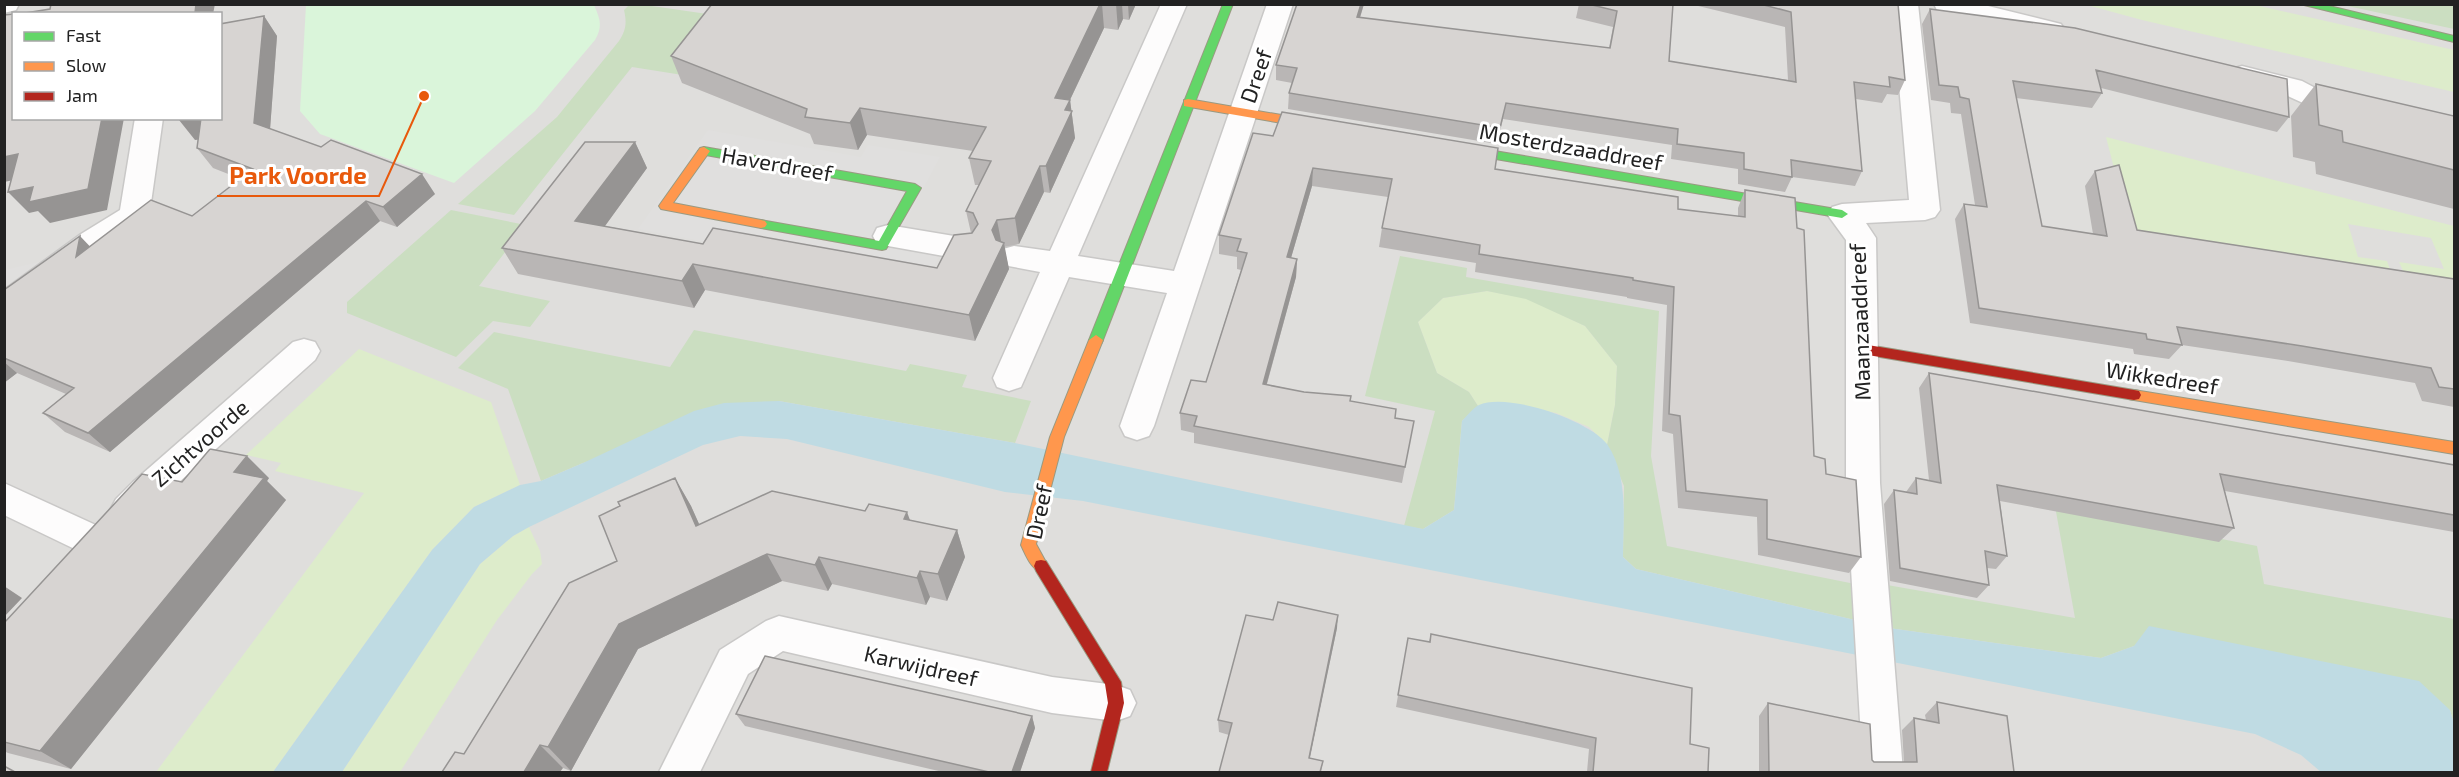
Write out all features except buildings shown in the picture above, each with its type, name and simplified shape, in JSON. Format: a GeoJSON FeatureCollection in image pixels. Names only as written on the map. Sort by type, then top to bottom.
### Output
{"type":"FeatureCollection","features":[{"type":"Feature","properties":{"kind":"street"},"geometry":{"type":"LineString","coordinates":[[1009,378],[1174,4]]}},
{"type":"Feature","properties":{"kind":"street","name":"Dreef"},"geometry":{"type":"LineString","coordinates":[[1099,772],[1116,703],[1113,682],[1028,545],[1057,437],[1228,4]]}},
{"type":"Feature","properties":{"kind":"street","name":"Dreef"},"geometry":{"type":"LineString","coordinates":[[1137,426],[1280,4]]}},
{"type":"Feature","properties":{"kind":"street","name":"Maanzaaddreef"},"geometry":{"type":"LineString","coordinates":[[1842,214],[1925,210],[1905,4]]}},
{"type":"Feature","properties":{"kind":"street"},"geometry":{"type":"LineString","coordinates":[[1946,4],[2072,34]]}},
{"type":"Feature","properties":{"kind":"street"},"geometry":{"type":"LineString","coordinates":[[2305,4],[2454,37]]}},
{"type":"Feature","properties":{"kind":"street"},"geometry":{"type":"LineString","coordinates":[[2213,68],[2292,87],[2314,99],[2379,114]]}},
{"type":"Feature","properties":{"kind":"street"},"geometry":{"type":"LineString","coordinates":[[1188,103],[1337,129]]}},
{"type":"Feature","properties":{"kind":"street"},"geometry":{"type":"LineString","coordinates":[[4,307],[98,238],[132,217],[149,120]]}},
{"type":"Feature","properties":{"kind":"street","name":"Mosterdzaaddreef"},"geometry":{"type":"LineString","coordinates":[[1443,147],[1842,214]]}},
{"type":"Feature","properties":{"kind":"street","name":"Haverdreef"},"geometry":{"type":"LineString","coordinates":[[704,151],[915,188],[888,236],[882,246],[665,206],[704,151]]}},
{"type":"Feature","properties":{"kind":"street","name":"Maanzaaddreef"},"geometry":{"type":"LineString","coordinates":[[1842,214],[1861,238],[1863,483],[1884,772]]}},
{"type":"Feature","properties":{"kind":"street","name":"Haverdreef"},"geometry":{"type":"LineString","coordinates":[[888,236],[966,249]]}},
{"type":"Feature","properties":{"kind":"street"},"geometry":{"type":"LineString","coordinates":[[1014,257],[1185,284]]}},
{"type":"Feature","properties":{"kind":"street","name":"Wikkedreef"},"geometry":{"type":"LineString","coordinates":[[1862,349],[2454,448]]}},
{"type":"Feature","properties":{"kind":"street","name":"Zichtvoorde"},"geometry":{"type":"LineString","coordinates":[[75,569],[145,492],[304,351]]}},
{"type":"Feature","properties":{"kind":"street"},"geometry":{"type":"LineString","coordinates":[[4,498],[98,543]]}},
{"type":"Feature","properties":{"kind":"street","name":"Karwijdreef"},"geometry":{"type":"LineString","coordinates":[[679,772],[734,662],[779,633],[1052,695],[1116,703]]}},
{"type":"Feature","properties":{"kind":"shaded area"},"geometry":{"type":"Polygon","coordinates":[[[5,5],[2454,5],[2454,772],[5,772],[5,5]]]}},
{"type":"Feature","properties":{"kind":"shaded area"},"geometry":{"type":"Polygon","coordinates":[[[708,130],[861,157],[868,145],[940,157],[901,230],[949,238],[925,283],[638,229],[708,130]]]}},
{"type":"Feature","properties":{"kind":"shaded area"},"geometry":{"type":"Polygon","coordinates":[[[51,259],[5,293],[5,270],[51,259]]]}},
{"type":"Feature","properties":{"kind":"green space"},"geometry":{"type":"Polygon","coordinates":[[[306,5],[594,5],[600,26],[595,40],[535,111],[454,183],[320,134],[300,111],[306,5]]]}},
{"type":"Feature","properties":{"kind":"green space"},"geometry":{"type":"Polygon","coordinates":[[[629,5],[645,5],[742,19],[733,83],[632,67],[514,215],[458,204],[557,117],[619,41],[625,26],[624,10],[629,5]]]}},
{"type":"Feature","properties":{"kind":"green space"},"geometry":{"type":"Polygon","coordinates":[[[2087,5],[2255,5],[2454,50],[2454,92],[2142,20],[2087,5]]]}},
{"type":"Feature","properties":{"kind":"green space"},"geometry":{"type":"Polygon","coordinates":[[[2343,5],[2454,5],[2454,29],[2343,5]]]}},
{"type":"Feature","properties":{"kind":"green space"},"geometry":{"type":"Polygon","coordinates":[[[2106,137],[2454,226],[2454,285],[2406,277],[2399,262],[2444,269],[2431,238],[2348,224],[2358,257],[2387,261],[2392,275],[2131,234],[2106,137]]]}},
{"type":"Feature","properties":{"kind":"green space"},"geometry":{"type":"Polygon","coordinates":[[[451,210],[526,225],[479,286],[550,301],[530,327],[493,321],[456,357],[347,313],[347,302],[451,210]]]}},
{"type":"Feature","properties":{"kind":"green space"},"geometry":{"type":"Polygon","coordinates":[[[1400,256],[1467,268],[1466,277],[1659,311],[1651,456],[1667,546],[1855,584],[1859,621],[1636,569],[1623,557],[1624,486],[1607,445],[1615,405],[1617,366],[1585,326],[1526,299],[1487,291],[1443,298],[1418,322],[1437,373],[1469,392],[1478,406],[1462,421],[1454,510],[1423,529],[1404,526],[1435,411],[1365,396],[1400,256]]]}},
{"type":"Feature","properties":{"kind":"green space"},"geometry":{"type":"Polygon","coordinates":[[[1487,291],[1526,298],[1585,326],[1617,366],[1615,405],[1607,445],[1589,427],[1556,413],[1498,402],[1478,406],[1469,392],[1437,373],[1418,322],[1443,298],[1487,291]]]}},
{"type":"Feature","properties":{"kind":"green space"},"geometry":{"type":"Polygon","coordinates":[[[694,330],[906,371],[910,364],[967,375],[962,387],[1031,401],[1015,443],[779,401],[583,463],[541,481],[508,389],[458,368],[494,332],[670,367],[694,330]]]}},
{"type":"Feature","properties":{"kind":"green space"},"geometry":{"type":"Polygon","coordinates":[[[359,349],[491,402],[520,485],[474,507],[432,550],[273,772],[156,772],[364,493],[275,471],[281,463],[246,455],[359,349]]]}},
{"type":"Feature","properties":{"kind":"green space"},"geometry":{"type":"Polygon","coordinates":[[[2055,506],[2257,546],[2264,584],[2454,619],[2454,724],[2450,710],[2134,646],[2101,658],[1889,628],[1887,585],[2075,618],[2055,506]]]}},
{"type":"Feature","properties":{"kind":"green space"},"geometry":{"type":"Polygon","coordinates":[[[529,527],[540,551],[542,564],[497,620],[400,772],[342,772],[480,564],[513,536],[529,527]]]}},
{"type":"Feature","properties":{"kind":"water"},"geometry":{"type":"Polygon","coordinates":[[[779,401],[1015,443],[1423,529],[1454,510],[1462,421],[1479,405],[1508,402],[1527,405],[1583,426],[1607,444],[1619,470],[1622,484],[1623,557],[1636,569],[1889,628],[2101,658],[2134,646],[2149,626],[2419,681],[2450,710],[2454,724],[2454,772],[2321,772],[2301,755],[2255,734],[1083,501],[1005,492],[787,439],[740,436],[703,445],[513,536],[480,564],[342,772],[273,772],[432,550],[474,507],[520,485],[541,481],[583,463],[694,411],[724,403],[779,401]]]}},
{"type":"Feature","properties":{"kind":"traffic: fast"},"geometry":{"type":"LineString","coordinates":[[1096,340],[1228,4]]}},
{"type":"Feature","properties":{"kind":"traffic: fast"},"geometry":{"type":"LineString","coordinates":[[2305,4],[2454,39]]}},
{"type":"Feature","properties":{"kind":"traffic: fast"},"geometry":{"type":"LineString","coordinates":[[1453,148],[1842,214]]}},
{"type":"Feature","properties":{"kind":"traffic: fast"},"geometry":{"type":"LineString","coordinates":[[704,151],[915,188],[882,246],[761,224]]}},
{"type":"Feature","properties":{"kind":"traffic: slow"},"geometry":{"type":"LineString","coordinates":[[1188,103],[1322,126]]}},
{"type":"Feature","properties":{"kind":"traffic: slow"},"geometry":{"type":"LineString","coordinates":[[704,151],[665,206],[761,224]]}},
{"type":"Feature","properties":{"kind":"traffic: slow"},"geometry":{"type":"LineString","coordinates":[[1041,566],[1028,545],[1057,437],[1096,340]]}},
{"type":"Feature","properties":{"kind":"traffic: slow"},"geometry":{"type":"LineString","coordinates":[[2134,395],[2454,448]]}},
{"type":"Feature","properties":{"kind":"traffic: jam"},"geometry":{"type":"LineString","coordinates":[[1862,349],[2134,395]]}},
{"type":"Feature","properties":{"kind":"traffic: jam"},"geometry":{"type":"LineString","coordinates":[[1041,566],[1113,682],[1116,703],[1099,772]]}},
{"type":"Feature","properties":{"kind":"place","name":"Park Voorde"},"geometry":{"type":"Point","coordinates":[424,96]}}]}
